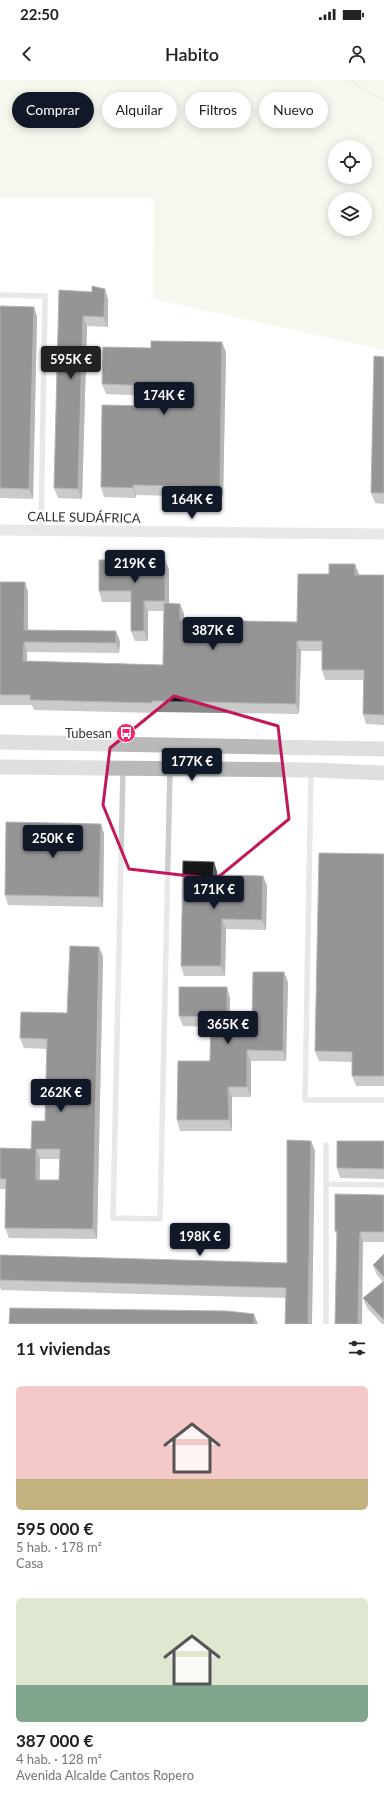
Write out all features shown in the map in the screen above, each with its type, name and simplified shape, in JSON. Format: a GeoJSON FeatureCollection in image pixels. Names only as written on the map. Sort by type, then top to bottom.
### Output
{"type":"FeatureCollection","features":[{"type":"Feature","properties":{"kind":"main road"},"geometry":{"type":"LineString","coordinates":[[0,742],[384,749]]}},
{"type":"Feature","properties":{"kind":"main road"},"geometry":{"type":"LineString","coordinates":[[0,767],[311,770],[384,773]]}},
{"type":"Feature","properties":{"kind":"street","name":"CALLE SUDÁFRICA"},"geometry":{"type":"LineString","coordinates":[[0,530],[384,534]]}},
{"type":"Feature","properties":{"kind":"lane"},"geometry":{"type":"LineString","coordinates":[[0,295],[45,296],[41,530]]}},
{"type":"Feature","properties":{"kind":"lane"},"geometry":{"type":"LineString","coordinates":[[123,768],[113,1218],[160,1219],[170,768]]}},
{"type":"Feature","properties":{"kind":"lane"},"geometry":{"type":"LineString","coordinates":[[311,770],[305,1100],[384,1100]]}},
{"type":"Feature","properties":{"kind":"lane"},"geometry":{"type":"LineString","coordinates":[[326,1145],[326,1324]]}},
{"type":"Feature","properties":{"kind":"lane"},"geometry":{"type":"LineString","coordinates":[[326,1184],[384,1185]]}},
{"type":"Feature","properties":{"kind":"path"},"geometry":{"type":"LineString","coordinates":[[348,80],[384,100]]}},
{"type":"Feature","properties":{"kind":"highlighted area"},"geometry":{"type":"Polygon","coordinates":[[[174,696],[278,726],[289,819],[216,879],[129,869],[103,805],[110,748],[174,696]]]}},
{"type":"Feature","properties":{"kind":"green space"},"geometry":{"type":"Polygon","coordinates":[[[0,80],[384,80],[384,350],[153,299],[154,198],[0,198],[0,80]]]}},
{"type":"Feature","properties":{"kind":"building"},"geometry":{"type":"Polygon","coordinates":[[[92,286],[105,289],[104,317],[83,316],[78,489],[54,488],[59,290],[92,292],[92,286]]]}},
{"type":"Feature","properties":{"kind":"building"},"geometry":{"type":"Polygon","coordinates":[[[0,306],[34,307],[29,489],[0,488],[0,306]]]}},
{"type":"Feature","properties":{"kind":"building"},"geometry":{"type":"Polygon","coordinates":[[[151,341],[222,342],[220,487],[133,485],[133,488],[101,487],[102,405],[150,406],[151,386],[102,384],[103,347],[151,348],[151,341]]]}},
{"type":"Feature","properties":{"kind":"building"},"geometry":{"type":"Polygon","coordinates":[[[374,356],[384,357],[384,493],[371,493],[374,356]]]}},
{"type":"Feature","properties":{"kind":"building"},"geometry":{"type":"Polygon","coordinates":[[[99,560],[165,560],[165,601],[144,601],[144,631],[131,631],[131,591],[99,591],[99,560]]]}},
{"type":"Feature","properties":{"kind":"building"},"geometry":{"type":"Polygon","coordinates":[[[329,564],[355,564],[355,575],[384,575],[384,715],[363,714],[364,670],[322,670],[322,641],[297,641],[296,704],[30,700],[30,695],[0,695],[0,582],[25,582],[24,630],[116,631],[116,643],[24,642],[23,661],[163,665],[164,603],[180,604],[180,620],[297,622],[298,574],[329,574],[329,564]]]}},
{"type":"Feature","properties":{"kind":"building"},"geometry":{"type":"Polygon","coordinates":[[[6,822],[101,824],[99,897],[5,895],[6,822]]]}},
{"type":"Feature","properties":{"kind":"building"},"geometry":{"type":"Polygon","coordinates":[[[319,853],[384,854],[384,1076],[352,1076],[352,1052],[315,1051],[319,853]]]}},
{"type":"Feature","properties":{"kind":"building"},"geometry":{"type":"Polygon","coordinates":[[[183,861],[214,862],[213,875],[263,876],[262,920],[222,919],[221,966],[181,966],[183,861]]]}},
{"type":"Feature","properties":{"kind":"building"},"geometry":{"type":"Polygon","coordinates":[[[70,946],[99,947],[93,1229],[5,1228],[6,1179],[0,1179],[0,1148],[31,1149],[32,1121],[45,1121],[47,1039],[20,1038],[21,1012],[67,1013],[70,946]],[[36,1149],[36,1180],[59,1180],[60,1149],[36,1149]]]}},
{"type":"Feature","properties":{"kind":"building"},"geometry":{"type":"Polygon","coordinates":[[[253,972],[284,972],[283,1051],[247,1050],[247,1087],[228,1087],[229,1120],[177,1120],[178,1061],[210,1061],[211,1017],[179,1016],[179,987],[227,987],[227,1017],[252,1017],[253,972]]]}},
{"type":"Feature","properties":{"kind":"building"},"geometry":{"type":"Polygon","coordinates":[[[287,1140],[311,1141],[308,1324],[285,1324],[286,1288],[0,1280],[0,1255],[287,1263],[287,1140]]]}},
{"type":"Feature","properties":{"kind":"building"},"geometry":{"type":"Polygon","coordinates":[[[337,1141],[384,1141],[384,1169],[337,1168],[337,1141]]]}},
{"type":"Feature","properties":{"kind":"building"},"geometry":{"type":"Polygon","coordinates":[[[335,1194],[384,1195],[384,1232],[360,1232],[358,1324],[335,1324],[337,1231],[335,1231],[335,1194]]]}},
{"type":"Feature","properties":{"kind":"building"},"geometry":{"type":"Polygon","coordinates":[[[384,1254],[384,1277],[373,1265],[384,1254]]]}},
{"type":"Feature","properties":{"kind":"building"},"geometry":{"type":"Polygon","coordinates":[[[384,1281],[384,1320],[363,1298],[384,1281]]]}},
{"type":"Feature","properties":{"kind":"building"},"geometry":{"type":"Polygon","coordinates":[[[10,1308],[227,1311],[254,1314],[254,1324],[9,1324],[10,1308]]]}},
{"type":"Feature","properties":{"kind":"place","name":"Tubesan"},"geometry":{"type":"Point","coordinates":[126,733]}}]}
